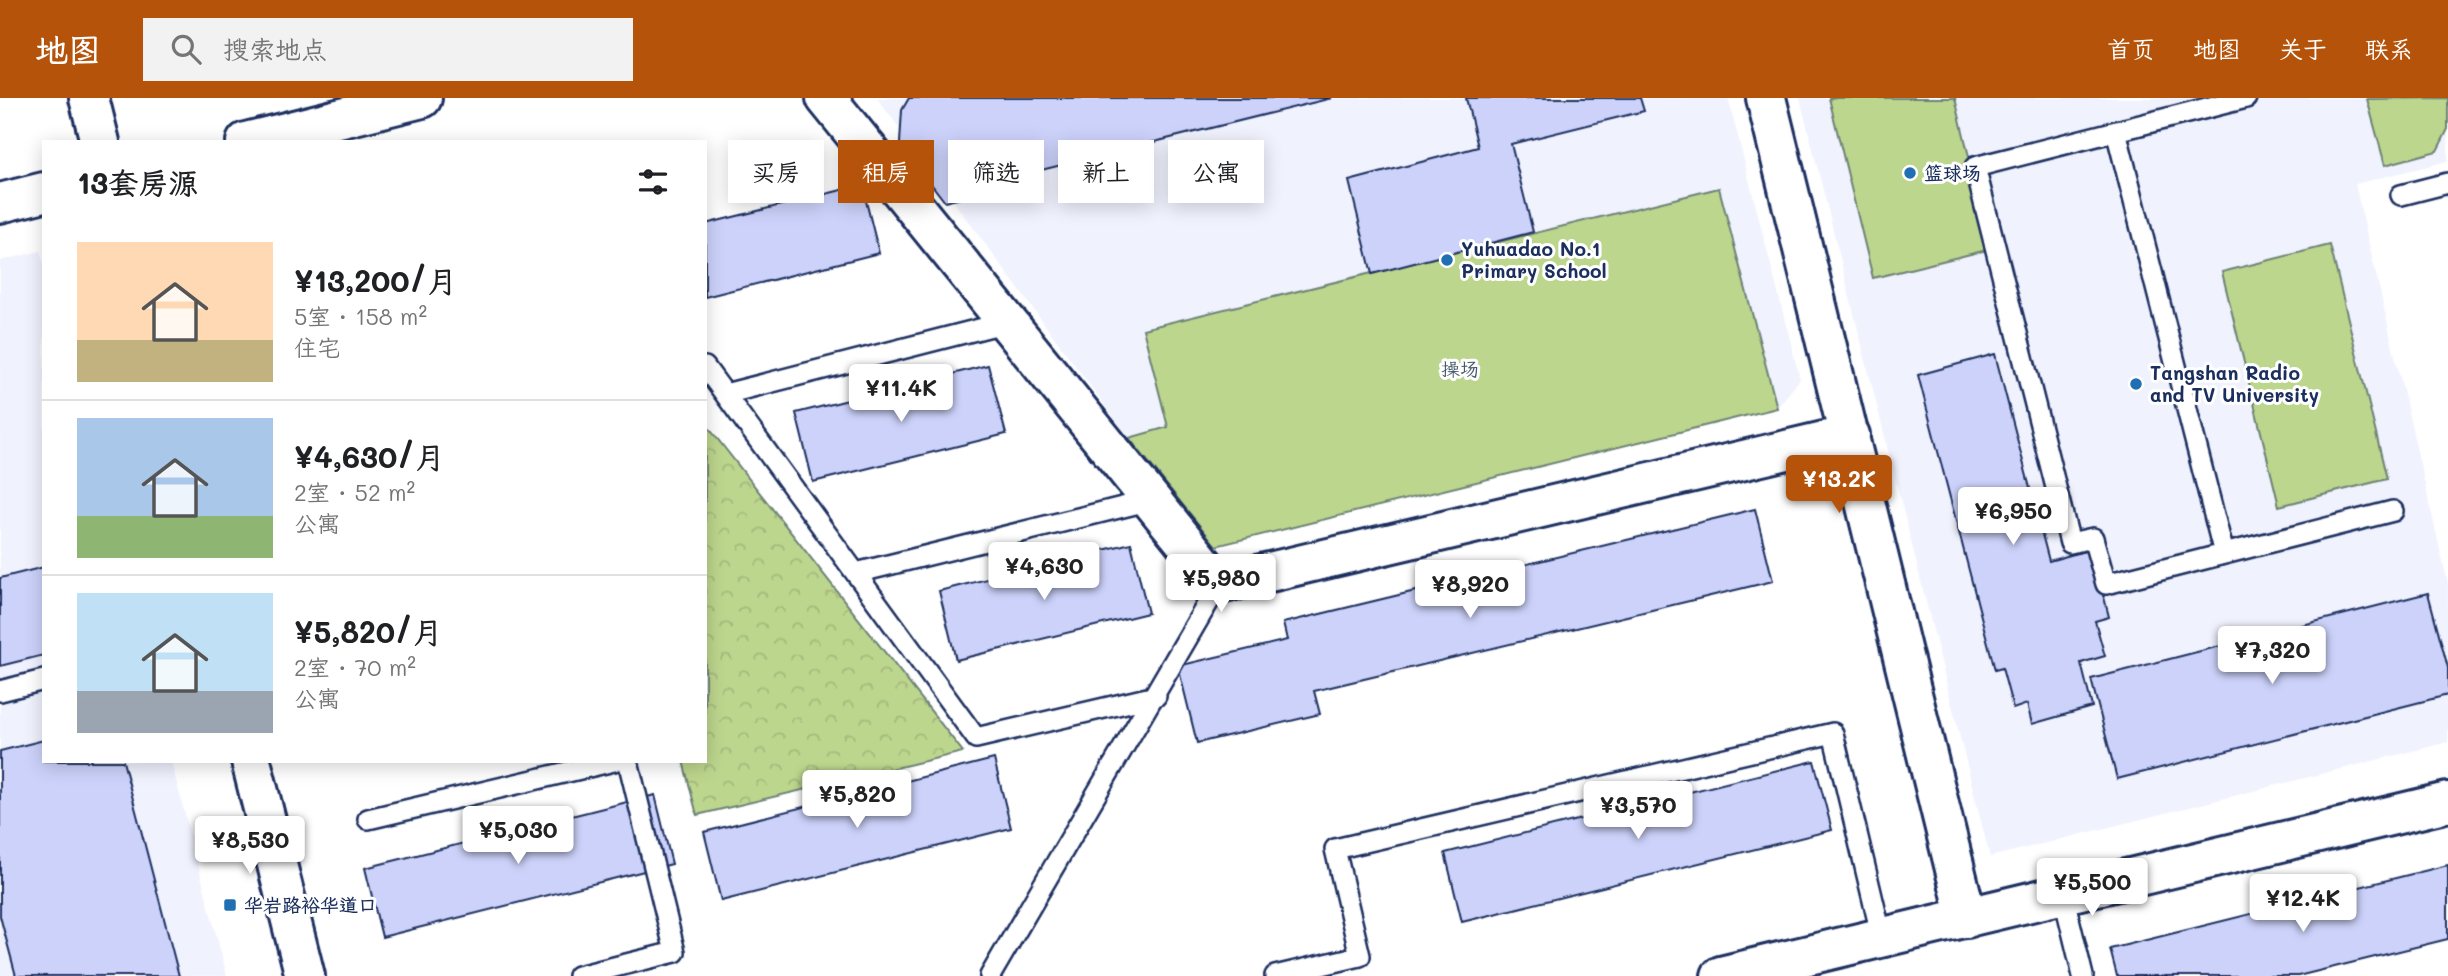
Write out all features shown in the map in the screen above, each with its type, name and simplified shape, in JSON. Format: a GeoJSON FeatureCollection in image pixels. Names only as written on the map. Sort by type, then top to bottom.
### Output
{"type":"FeatureCollection","features":[{"type":"Feature","properties":{"kind":"street"},"geometry":{"type":"LineString","coordinates":[[89,98],[100,140]]}},
{"type":"Feature","properties":{"kind":"street"},"geometry":{"type":"LineString","coordinates":[[254,140],[422,98]]}},
{"type":"Feature","properties":{"kind":"street"},"geometry":{"type":"LineString","coordinates":[[826,98],[1219,584],[1850,435]]}},
{"type":"Feature","properties":{"kind":"street"},"geometry":{"type":"LineString","coordinates":[[1766,98],[1967,918]]}},
{"type":"Feature","properties":{"kind":"street"},"geometry":{"type":"LineString","coordinates":[[0,203],[42,192]]}},
{"type":"Feature","properties":{"kind":"street"},"geometry":{"type":"LineString","coordinates":[[252,763],[305,976]]}},
{"type":"Feature","properties":{"kind":"street"},"geometry":{"type":"LineString","coordinates":[[1721,976],[2448,802]]}},
{"type":"Feature","properties":{"kind":"lane"},"geometry":{"type":"LineString","coordinates":[[2246,98],[1975,167],[2070,543],[2093,538],[2106,584],[2393,511]]}},
{"type":"Feature","properties":{"kind":"lane"},"geometry":{"type":"LineString","coordinates":[[2116,131],[2224,554]]}},
{"type":"Feature","properties":{"kind":"lane"},"geometry":{"type":"LineString","coordinates":[[2401,195],[2448,183]]}},
{"type":"Feature","properties":{"kind":"lane"},"geometry":{"type":"LineString","coordinates":[[725,394],[1007,322]]}},
{"type":"Feature","properties":{"kind":"lane"},"geometry":{"type":"LineString","coordinates":[[707,370],[976,738],[1156,696]]}},
{"type":"Feature","properties":{"kind":"lane"},"geometry":{"type":"LineString","coordinates":[[856,573],[1151,499]]}},
{"type":"Feature","properties":{"kind":"lane"},"geometry":{"type":"LineString","coordinates":[[990,976],[1219,584]]}},
{"type":"Feature","properties":{"kind":"lane"},"geometry":{"type":"LineString","coordinates":[[0,691],[42,680]]}},
{"type":"Feature","properties":{"kind":"lane"},"geometry":{"type":"LineString","coordinates":[[1275,976],[1360,956],[1335,849],[1833,733],[1882,937]]}},
{"type":"Feature","properties":{"kind":"lane"},"geometry":{"type":"LineString","coordinates":[[368,819],[606,763]]}},
{"type":"Feature","properties":{"kind":"lane"},"geometry":{"type":"LineString","coordinates":[[578,976],[675,953],[628,763]]}},
{"type":"Feature","properties":{"kind":"lane"},"geometry":{"type":"LineString","coordinates":[[2063,894],[2083,976]]}},
{"type":"Feature","properties":{"kind":"shaded area","name":"Yuhuadao No.1 Primary School"},"geometry":{"type":"Polygon","coordinates":[[[877,98],[1728,98],[1800,379],[1777,408],[1216,546],[1129,438],[955,203],[1044,203],[1044,140],[948,140],[948,194],[934,175],[934,140],[908,140],[877,98]]]}},
{"type":"Feature","properties":{"kind":"shaded area","name":"Tangshan Radio and TV University"},"geometry":{"type":"Polygon","coordinates":[[[1800,98],[2448,98],[2448,161],[2355,184],[2448,584],[2448,742],[1990,857],[1800,98]]]}},
{"type":"Feature","properties":{"kind":"shaded area"},"geometry":{"type":"Polygon","coordinates":[[[40,251],[42,258],[42,763],[172,763],[227,976],[0,976],[0,261],[40,251]]]}},
{"type":"Feature","properties":{"kind":"green space","name":"篮球场"},"geometry":{"type":"Polygon","coordinates":[[[1829,98],[1955,98],[1991,249],[1873,278],[1829,98]]]}},
{"type":"Feature","properties":{"kind":"green space"},"geometry":{"type":"Polygon","coordinates":[[[2448,98],[2448,129],[2437,151],[2385,165],[2367,99],[2448,98]]]}},
{"type":"Feature","properties":{"kind":"green space","name":"操场"},"geometry":{"type":"Polygon","coordinates":[[[1719,188],[1777,408],[1216,546],[1129,438],[1168,427],[1143,329],[1719,188]]]}},
{"type":"Feature","properties":{"kind":"green space"},"geometry":{"type":"Polygon","coordinates":[[[2330,245],[2387,479],[2279,506],[2222,272],[2330,245]]]}},
{"type":"Feature","properties":{"kind":"green space"},"geometry":{"type":"Polygon","coordinates":[[[707,426],[963,752],[697,815],[684,763],[707,763],[707,426]]]}},
{"type":"Feature","properties":{"kind":"building"},"geometry":{"type":"Polygon","coordinates":[[[909,98],[1332,98],[1154,142],[1154,140],[1058,140],[1058,166],[1044,169],[1044,140],[948,140],[948,201],[945,202],[934,188],[934,140],[900,140],[902,110],[909,98]]]}},
{"type":"Feature","properties":{"kind":"building"},"geometry":{"type":"Polygon","coordinates":[[[1466,98],[1640,98],[1644,111],[1511,144],[1533,232],[1372,274],[1349,181],[1478,147],[1466,98]]]}},
{"type":"Feature","properties":{"kind":"building"},"geometry":{"type":"Polygon","coordinates":[[[838,191],[838,203],[866,203],[879,253],[707,296],[707,224],[790,203],[824,203],[824,194],[838,191]]]}},
{"type":"Feature","properties":{"kind":"building"},"geometry":{"type":"Polygon","coordinates":[[[1995,354],[2049,561],[2092,549],[2109,617],[2095,621],[2105,656],[2081,663],[2092,707],[2032,724],[2027,704],[2013,709],[2002,668],[1995,670],[1918,375],[1995,354]]]}},
{"type":"Feature","properties":{"kind":"building"},"geometry":{"type":"Polygon","coordinates":[[[988,365],[1006,434],[813,482],[796,413],[988,365]]]}},
{"type":"Feature","properties":{"kind":"building"},"geometry":{"type":"Polygon","coordinates":[[[1755,509],[1773,581],[1314,691],[1320,714],[1197,743],[1178,666],[1287,640],[1283,623],[1755,509]]]}},
{"type":"Feature","properties":{"kind":"building"},"geometry":{"type":"Polygon","coordinates":[[[1131,543],[1148,613],[956,660],[939,591],[1131,543]]]}},
{"type":"Feature","properties":{"kind":"building"},"geometry":{"type":"Polygon","coordinates":[[[42,568],[42,656],[0,666],[0,578],[42,568]]]}},
{"type":"Feature","properties":{"kind":"building"},"geometry":{"type":"Polygon","coordinates":[[[2428,593],[2448,668],[2448,695],[2117,779],[2091,679],[2428,593]]]}},
{"type":"Feature","properties":{"kind":"building"},"geometry":{"type":"Polygon","coordinates":[[[42,740],[42,763],[124,763],[179,976],[16,976],[0,916],[0,751],[42,740]]]}},
{"type":"Feature","properties":{"kind":"building"},"geometry":{"type":"Polygon","coordinates":[[[994,759],[1011,828],[721,901],[704,832],[994,759]]]}},
{"type":"Feature","properties":{"kind":"building"},"geometry":{"type":"Polygon","coordinates":[[[1814,761],[1832,830],[1462,922],[1445,853],[1814,761]]]}},
{"type":"Feature","properties":{"kind":"building"},"geometry":{"type":"Polygon","coordinates":[[[655,795],[672,864],[382,937],[365,868],[655,795]]]}},
{"type":"Feature","properties":{"kind":"building"},"geometry":{"type":"Polygon","coordinates":[[[2448,865],[2448,939],[2298,976],[2117,976],[2110,949],[2448,865]]]}},
{"type":"Feature","properties":{"kind":"place","name":"篮球场"},"geometry":{"type":"Point","coordinates":[1910,173]}},
{"type":"Feature","properties":{"kind":"place","name":"Yuhuadao No.1 Primary School"},"geometry":{"type":"Point","coordinates":[1447,260]}},
{"type":"Feature","properties":{"kind":"place","name":"Tangshan Radio and TV University"},"geometry":{"type":"Point","coordinates":[2136,384]}},
{"type":"Feature","properties":{"kind":"place","name":"华岩路裕华道口"},"geometry":{"type":"Point","coordinates":[230,905]}}]}
